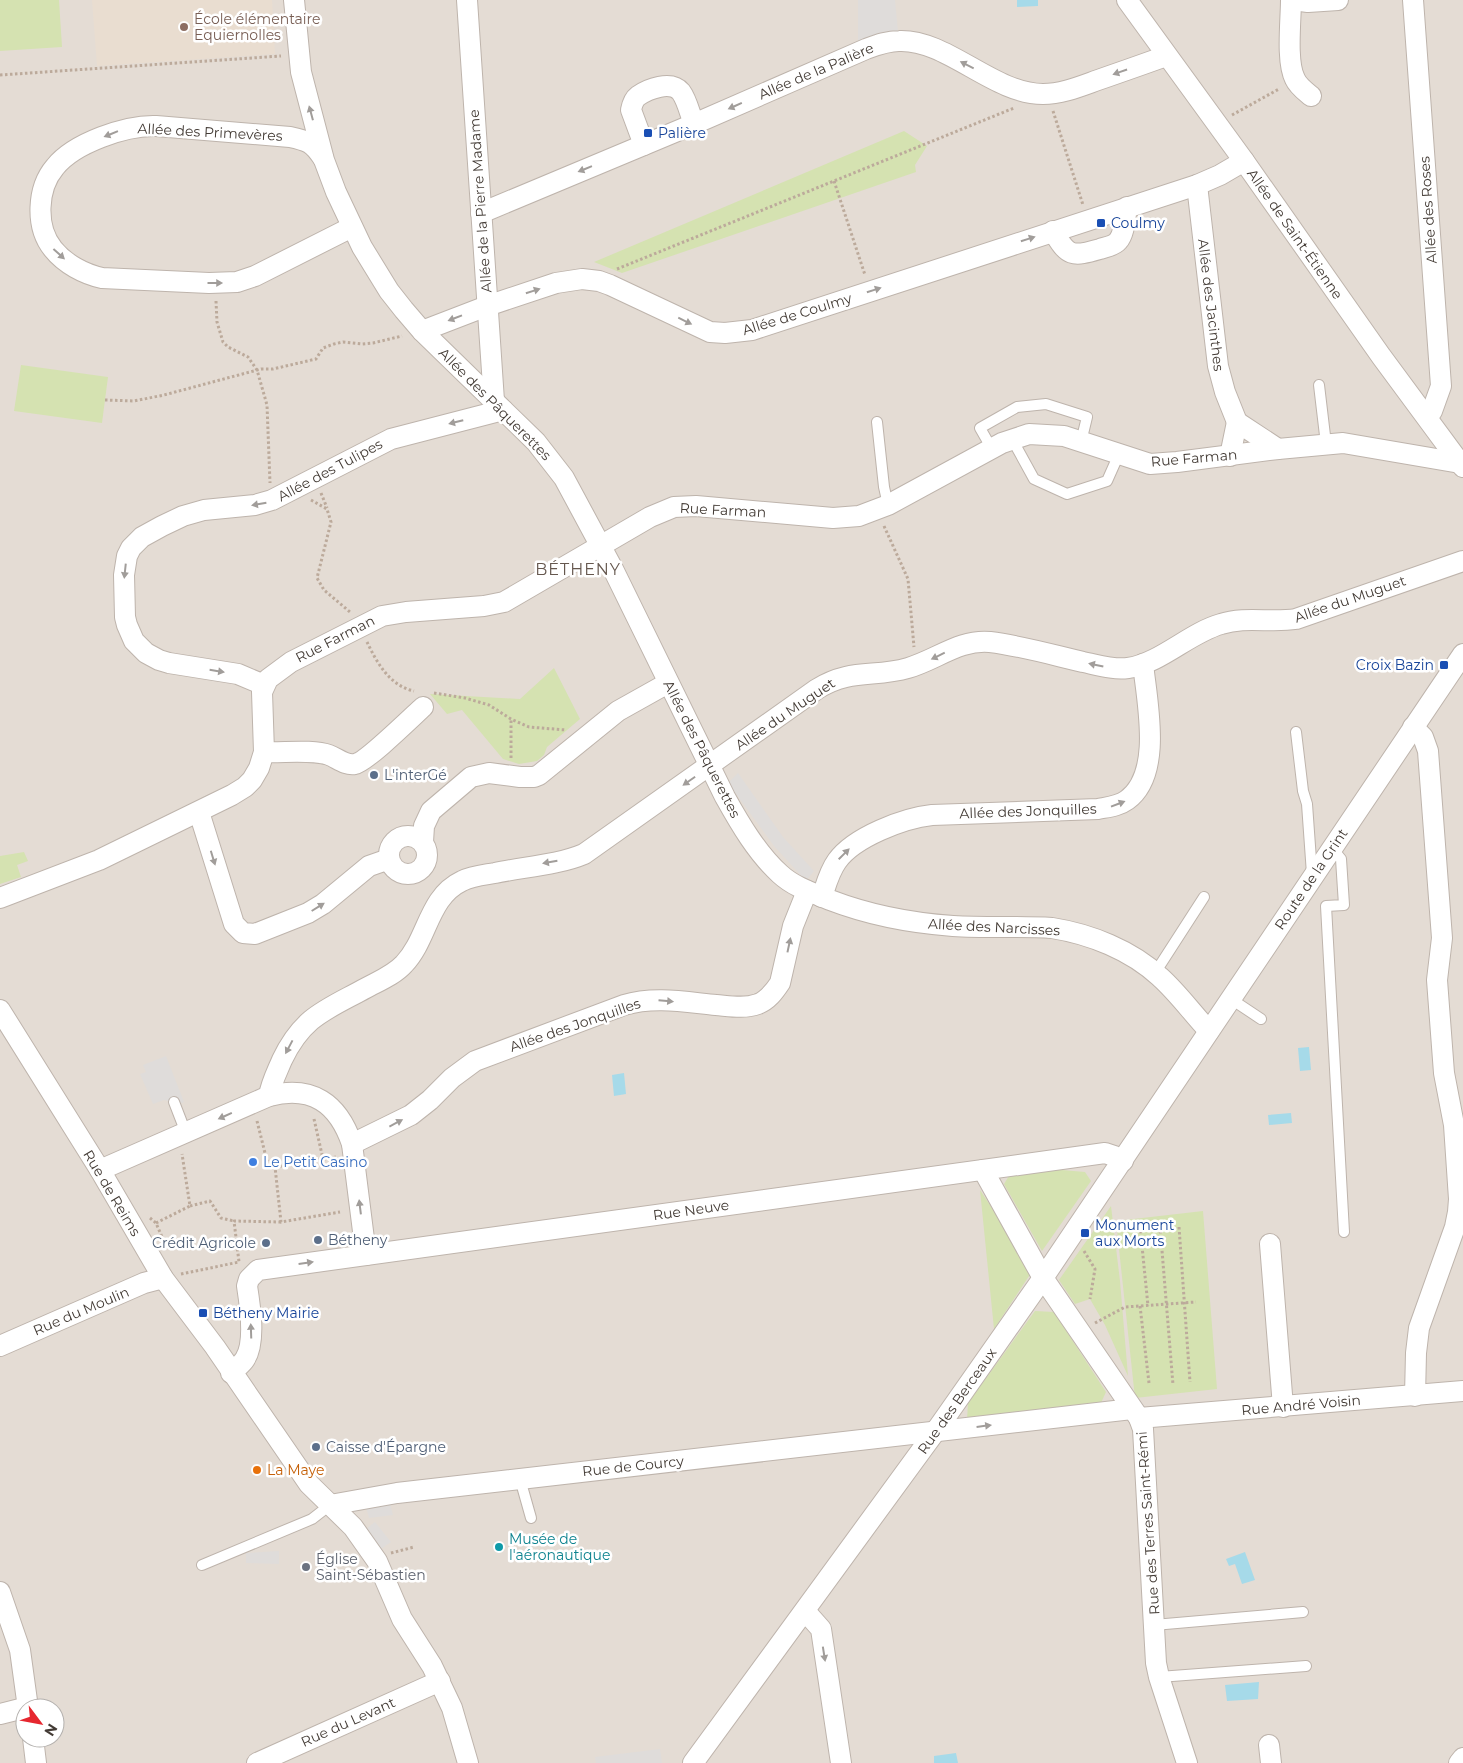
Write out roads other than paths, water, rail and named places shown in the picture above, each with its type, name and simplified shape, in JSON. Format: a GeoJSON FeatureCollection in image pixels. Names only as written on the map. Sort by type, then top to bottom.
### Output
{"type":"FeatureCollection","features":[{"type":"Feature","properties":{"kind":"street","name":"Allée des Pâquerettes"},"geometry":{"type":"LineString","coordinates":[[294,0],[298,55],[324,160],[362,247],[389,291],[422,331],[536,442],[556,466],[576,498],[601,546],[709,767],[740,824],[756,847],[781,875],[791,883],[814,894]]}},
{"type":"Feature","properties":{"kind":"street","name":"Allée de la Pierre Madame"},"geometry":{"type":"LineString","coordinates":[[467,0],[487,306],[499,406]]}},
{"type":"Feature","properties":{"kind":"street","name":"Allée de Saint-Étienne"},"geometry":{"type":"LineString","coordinates":[[1127,0],[1461,465]]}},
{"type":"Feature","properties":{"kind":"street"},"geometry":{"type":"LineString","coordinates":[[1311,96],[1298,85],[1290,59],[1292,0],[1308,2],[1338,0]]}},
{"type":"Feature","properties":{"kind":"street","name":"Allée des Roses"},"geometry":{"type":"LineString","coordinates":[[1412,0],[1441,386],[1432,411],[1427,417]]}},
{"type":"Feature","properties":{"kind":"street","name":"Allée de la Palière"},"geometry":{"type":"LineString","coordinates":[[481,213],[881,44],[900,41],[924,44],[1002,84],[1039,93],[1071,89],[1166,56]]}},
{"type":"Feature","properties":{"kind":"street"},"geometry":{"type":"LineString","coordinates":[[644,145],[631,110],[632,104],[637,97],[661,86],[669,85],[680,91],[694,124]]}},
{"type":"Feature","properties":{"kind":"street","name":"Allée des Primevères"},"geometry":{"type":"LineString","coordinates":[[324,160],[316,148],[304,140],[272,135],[140,126],[108,135],[70,153],[55,166],[42,189],[42,222],[50,245],[59,255],[72,265],[93,276],[216,283],[237,282],[255,276],[352,227]]}},
{"type":"Feature","properties":{"kind":"street","name":"Allée de Coulmy"},"geometry":{"type":"LineString","coordinates":[[422,331],[487,306],[556,283],[573,280],[591,280],[610,285],[701,329],[717,333],[737,333],[752,330],[1196,185],[1220,175],[1244,161]]}},
{"type":"Feature","properties":{"kind":"street","name":"Allée des Jacinthes"},"geometry":{"type":"LineString","coordinates":[[1196,185],[1218,366],[1225,392],[1237,422]]}},
{"type":"Feature","properties":{"kind":"street"},"geometry":{"type":"LineString","coordinates":[[1053,231],[1064,247],[1074,254],[1081,255],[1112,246],[1121,236],[1126,207]]}},
{"type":"Feature","properties":{"kind":"street","name":"Allée des Tulipes"},"geometry":{"type":"LineString","coordinates":[[264,684],[238,674],[169,663],[152,657],[134,641],[125,617],[124,575],[127,556],[131,548],[142,537],[195,512],[264,503],[286,494],[391,439],[499,406]]}},
{"type":"Feature","properties":{"kind":"street"},"geometry":{"type":"LineString","coordinates":[[1230,456],[1237,422],[1278,449]]}},
{"type":"Feature","properties":{"kind":"street","name":"Rue Farman"},"geometry":{"type":"LineString","coordinates":[[264,684],[273,674],[290,662],[374,619],[391,614],[504,602],[650,517],[674,507],[696,506],[833,518],[859,516],[882,507],[1012,439],[1038,434],[1064,436],[1150,464],[1326,444],[1358,444],[1461,465]]}},
{"type":"Feature","properties":{"kind":"street","name":"Allée du Muguet"},"geometry":{"type":"LineString","coordinates":[[269,1096],[273,1080],[290,1043],[308,1022],[322,1012],[388,976],[403,965],[412,952],[434,908],[455,885],[473,877],[566,860],[584,854],[817,689],[834,679],[916,666],[950,650],[973,642],[1004,645],[1117,669],[1128,668],[1144,664],[1219,624],[1237,621],[1274,621],[1296,618],[1463,561]]}},
{"type":"Feature","properties":{"kind":"street","name":"Route de la Grint"},"geometry":{"type":"LineString","coordinates":[[1209,1031],[1463,654]]}},
{"type":"Feature","properties":{"kind":"street","name":"Allée des Jonquilles"},"geometry":{"type":"LineString","coordinates":[[353,1149],[411,1115],[430,1100],[452,1078],[475,1061],[624,1005],[659,1000],[741,1007],[764,1001],[780,983],[793,926],[814,894],[848,850],[885,829],[908,819],[932,815],[1098,809],[1110,807],[1127,800],[1137,790],[1143,780],[1150,758],[1144,664]]}},
{"type":"Feature","properties":{"kind":"street"},"geometry":{"type":"LineString","coordinates":[[423,842],[424,826],[431,811],[471,777],[489,773],[534,777],[540,775],[618,711],[668,683]]}},
{"type":"Feature","properties":{"kind":"street"},"geometry":{"type":"LineString","coordinates":[[0,898],[99,860],[199,812],[245,787],[257,773],[264,752],[261,700],[264,684]]}},
{"type":"Feature","properties":{"kind":"street"},"geometry":{"type":"LineString","coordinates":[[264,752],[319,753],[348,764],[354,764],[370,754],[426,700]]}},
{"type":"Feature","properties":{"kind":"street"},"geometry":{"type":"LineString","coordinates":[[1413,727],[1423,737],[1428,750],[1442,938],[1437,980],[1444,1073],[1457,1112],[1459,1200],[1458,1212],[1419,1328],[1416,1352],[1415,1396]]}},
{"type":"Feature","properties":{"kind":"street"},"geometry":{"type":"LineString","coordinates":[[199,812],[234,924],[243,933],[255,934],[308,913],[323,904],[369,866],[389,859]]}},
{"type":"Feature","properties":{"kind":"street"},"geometry":{"type":"LineString","coordinates":[[412,836],[423,842],[427,849],[426,864],[414,874],[398,872],[389,859],[391,847],[400,837],[412,836]]}},
{"type":"Feature","properties":{"kind":"street","name":"Allée des Narcisses"},"geometry":{"type":"LineString","coordinates":[[814,894],[864,911],[928,924],[1036,927],[1065,930],[1109,945],[1135,958],[1155,973],[1209,1031]]}},
{"type":"Feature","properties":{"kind":"street","name":"Rue de Reims"},"geometry":{"type":"LineString","coordinates":[[0,1010],[100,1170],[231,1372],[309,1484],[353,1527],[377,1561],[402,1619],[421,1647],[440,1681],[452,1708],[468,1763]]}},
{"type":"Feature","properties":{"kind":"street","name":"Rue des Berceaux"},"geometry":{"type":"LineString","coordinates":[[693,1763],[936,1431],[1123,1161],[1209,1031]]}},
{"type":"Feature","properties":{"kind":"street"},"geometry":{"type":"LineString","coordinates":[[100,1170],[121,1159],[183,1140],[269,1096],[293,1091],[310,1094],[333,1110],[348,1133],[353,1149],[366,1255]]}},
{"type":"Feature","properties":{"kind":"street","name":"Rue Neuve"},"geometry":{"type":"LineString","coordinates":[[231,1372],[244,1360],[248,1353],[251,1337],[247,1286],[249,1279],[258,1270],[1105,1153],[1123,1161]]}},
{"type":"Feature","properties":{"kind":"street","name":"Rue des Terres Saint-Rémi"},"geometry":{"type":"LineString","coordinates":[[983,1170],[1043,1278],[1135,1414],[1143,1429],[1156,1663],[1159,1678],[1187,1763]]}},
{"type":"Feature","properties":{"kind":"street"},"geometry":{"type":"LineString","coordinates":[[1270,1244],[1283,1406]]}},
{"type":"Feature","properties":{"kind":"street","name":"Rue du Moulin"},"geometry":{"type":"LineString","coordinates":[[0,1346],[144,1283],[170,1276]]}},
{"type":"Feature","properties":{"kind":"street","name":"Rue André Voisin"},"geometry":{"type":"LineString","coordinates":[[936,1431],[1135,1414],[1283,1406],[1463,1391]]}},
{"type":"Feature","properties":{"kind":"street","name":"Rue de Courcy"},"geometry":{"type":"LineString","coordinates":[[330,1505],[397,1493],[936,1431]]}},
{"type":"Feature","properties":{"kind":"street"},"geometry":{"type":"LineString","coordinates":[[0,1592],[20,1650],[27,1698]]}},
{"type":"Feature","properties":{"kind":"street"},"geometry":{"type":"LineString","coordinates":[[805,1611],[820,1629],[841,1763]]}},
{"type":"Feature","properties":{"kind":"street","name":"Rue du Levant"},"geometry":{"type":"LineString","coordinates":[[257,1763],[440,1681]]}},
{"type":"Feature","properties":{"kind":"street"},"geometry":{"type":"LineString","coordinates":[[0,1714],[15,1710]]}},
{"type":"Feature","properties":{"kind":"street"},"geometry":{"type":"LineString","coordinates":[[34,1748],[36,1763]]}},
{"type":"Feature","properties":{"kind":"street"},"geometry":{"type":"LineString","coordinates":[[1459,1763],[1463,1758]]}},
{"type":"Feature","properties":{"kind":"lane"},"geometry":{"type":"LineString","coordinates":[[1319,385],[1326,444]]}},
{"type":"Feature","properties":{"kind":"lane"},"geometry":{"type":"LineString","coordinates":[[992,449],[980,428],[1017,407],[1046,404],[1087,417],[1081,442]]}},
{"type":"Feature","properties":{"kind":"lane"},"geometry":{"type":"LineString","coordinates":[[877,422],[884,487],[882,507]]}},
{"type":"Feature","properties":{"kind":"lane"},"geometry":{"type":"LineString","coordinates":[[1012,439],[1034,479],[1067,494],[1107,481],[1119,454]]}},
{"type":"Feature","properties":{"kind":"lane"},"geometry":{"type":"LineString","coordinates":[[1296,732],[1303,790],[1307,804],[1313,877]]}},
{"type":"Feature","properties":{"kind":"lane"},"geometry":{"type":"LineString","coordinates":[[1332,848],[1342,860],[1344,905],[1326,906],[1344,1232]]}},
{"type":"Feature","properties":{"kind":"lane"},"geometry":{"type":"LineString","coordinates":[[1155,973],[1204,897]]}},
{"type":"Feature","properties":{"kind":"lane"},"geometry":{"type":"LineString","coordinates":[[1231,999],[1260,1019]]}},
{"type":"Feature","properties":{"kind":"lane"},"geometry":{"type":"LineString","coordinates":[[174,1102],[183,1140]]}},
{"type":"Feature","properties":{"kind":"lane"},"geometry":{"type":"LineString","coordinates":[[520,1479],[531,1518]]}},
{"type":"Feature","properties":{"kind":"lane"},"geometry":{"type":"LineString","coordinates":[[202,1564],[312,1519],[330,1505]]}},
{"type":"Feature","properties":{"kind":"lane"},"geometry":{"type":"LineString","coordinates":[[1154,1625],[1303,1612]]}},
{"type":"Feature","properties":{"kind":"lane"},"geometry":{"type":"LineString","coordinates":[[1159,1678],[1306,1666]]}},
{"type":"Feature","properties":{"kind":"water"},"geometry":{"type":"Polygon","coordinates":[[[1017,0],[1038,0],[1038,6],[1017,7],[1017,0]]]}},
{"type":"Feature","properties":{"kind":"water"},"geometry":{"type":"Polygon","coordinates":[[[1309,1047],[1311,1070],[1300,1071],[1298,1048],[1309,1047]]]}},
{"type":"Feature","properties":{"kind":"water"},"geometry":{"type":"Polygon","coordinates":[[[624,1073],[626,1094],[614,1096],[612,1075],[624,1073]]]}},
{"type":"Feature","properties":{"kind":"water"},"geometry":{"type":"Polygon","coordinates":[[[1291,1113],[1292,1123],[1269,1125],[1268,1115],[1291,1113]]]}},
{"type":"Feature","properties":{"kind":"water"},"geometry":{"type":"Polygon","coordinates":[[[1245,1552],[1255,1580],[1242,1584],[1235,1564],[1229,1566],[1226,1559],[1245,1552]]]}},
{"type":"Feature","properties":{"kind":"water"},"geometry":{"type":"Polygon","coordinates":[[[1259,1682],[1258,1699],[1227,1701],[1225,1685],[1259,1682]]]}},
{"type":"Feature","properties":{"kind":"water"},"geometry":{"type":"Polygon","coordinates":[[[956,1753],[958,1763],[934,1763],[934,1756],[956,1753]]]}},
{"type":"Feature","properties":{"kind":"place","name":"École élémentaire Equiernolles"},"geometry":{"type":"Point","coordinates":[184,27]}},
{"type":"Feature","properties":{"kind":"place","name":"Palière"},"geometry":{"type":"Point","coordinates":[648,133]}},
{"type":"Feature","properties":{"kind":"place","name":"Coulmy"},"geometry":{"type":"Point","coordinates":[1101,223]}},
{"type":"Feature","properties":{"kind":"place","name":"Croix Bazin"},"geometry":{"type":"Point","coordinates":[1444,665]}},
{"type":"Feature","properties":{"kind":"place","name":"L'interGé"},"geometry":{"type":"Point","coordinates":[374,775]}},
{"type":"Feature","properties":{"kind":"place","name":"Le Petit Casino"},"geometry":{"type":"Point","coordinates":[253,1162]}},
{"type":"Feature","properties":{"kind":"place","name":"Monument aux Morts"},"geometry":{"type":"Point","coordinates":[1085,1233]}},
{"type":"Feature","properties":{"kind":"place","name":"Bétheny"},"geometry":{"type":"Point","coordinates":[318,1240]}},
{"type":"Feature","properties":{"kind":"place","name":"Crédit Agricole"},"geometry":{"type":"Point","coordinates":[266,1243]}},
{"type":"Feature","properties":{"kind":"place","name":"Bétheny Mairie"},"geometry":{"type":"Point","coordinates":[203,1313]}},
{"type":"Feature","properties":{"kind":"place","name":"Caisse d'Épargne"},"geometry":{"type":"Point","coordinates":[316,1447]}},
{"type":"Feature","properties":{"kind":"place","name":"La Maye"},"geometry":{"type":"Point","coordinates":[257,1470]}},
{"type":"Feature","properties":{"kind":"place","name":"Musée de l'aéronautique"},"geometry":{"type":"Point","coordinates":[499,1547]}},
{"type":"Feature","properties":{"kind":"place","name":"Église Saint-Sébastien"},"geometry":{"type":"Point","coordinates":[306,1567]}},
{"type":"Feature","properties":{"kind":"district","name":"BÉTHENY"},"geometry":{"type":"Point","coordinates":[578,569]}}]}
